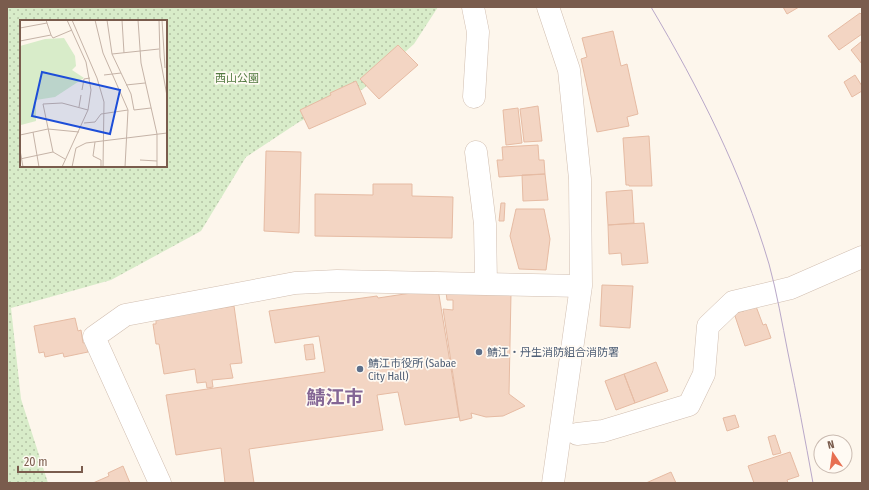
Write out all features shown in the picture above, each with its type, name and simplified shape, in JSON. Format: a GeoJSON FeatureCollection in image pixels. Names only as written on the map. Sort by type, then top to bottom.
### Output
{"type":"FeatureCollection","features":[{"type":"Feature","properties":{"kind":"street"},"geometry":{"type":"LineString","coordinates":[[473,7],[478,32],[474,97]]}},
{"type":"Feature","properties":{"kind":"street"},"geometry":{"type":"LineString","coordinates":[[548,7],[569,70],[580,179],[581,286],[553,483]]}},
{"type":"Feature","properties":{"kind":"street"},"geometry":{"type":"LineString","coordinates":[[476,152],[485,224],[486,283]]}},
{"type":"Feature","properties":{"kind":"street"},"geometry":{"type":"LineString","coordinates":[[577,434],[604,431],[689,405],[704,374],[708,326],[733,302],[791,288],[862,257]]}},
{"type":"Feature","properties":{"kind":"street"},"geometry":{"type":"LineString","coordinates":[[160,483],[94,337],[125,315],[295,283],[337,281],[581,286]]}},
{"type":"Feature","properties":{"kind":"green space","name":"西山公園"},"geometry":{"type":"Polygon","coordinates":[[[7,7],[438,7],[414,44],[363,89],[299,122],[246,157],[201,231],[111,280],[11,308],[21,399],[48,483],[7,483],[7,7]]]}},
{"type":"Feature","properties":{"kind":"building"},"geometry":{"type":"Polygon","coordinates":[[[783,7],[799,7],[787,14],[783,7]]]}},
{"type":"Feature","properties":{"kind":"building"},"geometry":{"type":"Polygon","coordinates":[[[860,13],[862,15],[862,34],[839,50],[828,36],[860,13]]]}},
{"type":"Feature","properties":{"kind":"building"},"geometry":{"type":"Polygon","coordinates":[[[613,31],[621,66],[627,64],[638,114],[627,117],[629,126],[597,132],[581,59],[587,57],[582,38],[613,31]]]}},
{"type":"Feature","properties":{"kind":"building"},"geometry":{"type":"Polygon","coordinates":[[[862,41],[862,64],[851,50],[862,41]]]}},
{"type":"Feature","properties":{"kind":"building"},"geometry":{"type":"Polygon","coordinates":[[[398,45],[418,65],[379,99],[360,79],[398,45]]]}},
{"type":"Feature","properties":{"kind":"building"},"geometry":{"type":"Polygon","coordinates":[[[855,75],[862,86],[862,91],[852,97],[844,82],[855,75]]]}},
{"type":"Feature","properties":{"kind":"building"},"geometry":{"type":"Polygon","coordinates":[[[356,81],[366,104],[309,129],[300,110],[331,95],[330,93],[356,81]]]}},
{"type":"Feature","properties":{"kind":"building"},"geometry":{"type":"Polygon","coordinates":[[[538,106],[542,141],[524,142],[520,109],[538,106]]]}},
{"type":"Feature","properties":{"kind":"building"},"geometry":{"type":"Polygon","coordinates":[[[518,108],[522,143],[506,145],[503,110],[518,108]]]}},
{"type":"Feature","properties":{"kind":"building"},"geometry":{"type":"Polygon","coordinates":[[[649,136],[652,186],[626,185],[623,138],[649,136]]]}},
{"type":"Feature","properties":{"kind":"building"},"geometry":{"type":"Polygon","coordinates":[[[538,145],[539,160],[544,160],[545,174],[499,177],[497,160],[503,160],[502,147],[538,145]]]}},
{"type":"Feature","properties":{"kind":"building"},"geometry":{"type":"Polygon","coordinates":[[[266,151],[301,152],[299,233],[264,231],[266,151]]]}},
{"type":"Feature","properties":{"kind":"building"},"geometry":{"type":"Polygon","coordinates":[[[545,174],[548,200],[523,201],[522,175],[545,174]]]}},
{"type":"Feature","properties":{"kind":"building"},"geometry":{"type":"Polygon","coordinates":[[[373,184],[412,184],[412,196],[453,197],[452,238],[315,236],[315,194],[373,195],[373,184]]]}},
{"type":"Feature","properties":{"kind":"building"},"geometry":{"type":"Polygon","coordinates":[[[632,190],[634,223],[608,225],[606,192],[632,190]]]}},
{"type":"Feature","properties":{"kind":"building"},"geometry":{"type":"Polygon","coordinates":[[[501,203],[505,203],[504,221],[499,221],[501,203]]]}},
{"type":"Feature","properties":{"kind":"building"},"geometry":{"type":"Polygon","coordinates":[[[516,209],[544,209],[550,239],[546,270],[519,269],[510,236],[516,209]]]}},
{"type":"Feature","properties":{"kind":"building"},"geometry":{"type":"Polygon","coordinates":[[[644,223],[648,263],[622,265],[621,253],[609,254],[608,225],[644,223]]]}},
{"type":"Feature","properties":{"kind":"building"},"geometry":{"type":"Polygon","coordinates":[[[602,285],[633,286],[630,328],[600,326],[602,285]]]}},
{"type":"Feature","properties":{"kind":"building"},"geometry":{"type":"Polygon","coordinates":[[[438,289],[459,417],[405,425],[398,392],[377,395],[383,430],[249,449],[254,483],[225,483],[221,448],[176,455],[166,395],[325,372],[319,336],[275,343],[269,311],[438,289]]]}},
{"type":"Feature","properties":{"kind":"building","name":"鯖江・丹生消防組合消防署"},"geometry":{"type":"Polygon","coordinates":[[[446,292],[511,293],[509,394],[525,406],[503,416],[486,417],[471,413],[472,418],[460,421],[443,309],[453,310],[453,300],[447,300],[446,292]]]}},
{"type":"Feature","properties":{"kind":"building"},"geometry":{"type":"Polygon","coordinates":[[[754,301],[763,325],[766,324],[771,338],[745,346],[734,313],[744,311],[754,301]]]}},
{"type":"Feature","properties":{"kind":"building"},"geometry":{"type":"Polygon","coordinates":[[[234,306],[242,363],[230,364],[233,378],[212,380],[213,387],[207,388],[206,382],[197,383],[195,369],[164,374],[159,344],[156,344],[153,324],[156,324],[156,318],[234,306]]]}},
{"type":"Feature","properties":{"kind":"building"},"geometry":{"type":"Polygon","coordinates":[[[75,318],[78,331],[81,330],[83,343],[87,342],[88,352],[64,357],[63,353],[45,357],[44,352],[39,353],[34,326],[75,318]]]}},
{"type":"Feature","properties":{"kind":"building"},"geometry":{"type":"Polygon","coordinates":[[[313,344],[315,359],[306,360],[304,345],[313,344]]]}},
{"type":"Feature","properties":{"kind":"building"},"geometry":{"type":"Polygon","coordinates":[[[656,362],[668,391],[635,403],[624,374],[656,362]]]}},
{"type":"Feature","properties":{"kind":"building"},"geometry":{"type":"Polygon","coordinates":[[[624,374],[635,403],[616,410],[605,381],[624,374]]]}},
{"type":"Feature","properties":{"kind":"building"},"geometry":{"type":"Polygon","coordinates":[[[735,415],[739,427],[727,431],[723,418],[735,415]]]}},
{"type":"Feature","properties":{"kind":"building"},"geometry":{"type":"Polygon","coordinates":[[[775,435],[781,453],[773,455],[768,437],[775,435]]]}},
{"type":"Feature","properties":{"kind":"building"},"geometry":{"type":"Polygon","coordinates":[[[790,452],[799,476],[787,480],[788,483],[754,483],[748,466],[790,452]]]}},
{"type":"Feature","properties":{"kind":"building"},"geometry":{"type":"Polygon","coordinates":[[[123,466],[130,483],[93,483],[109,476],[108,473],[123,466]]]}},
{"type":"Feature","properties":{"kind":"building"},"geometry":{"type":"Polygon","coordinates":[[[671,472],[676,483],[646,483],[671,472]]]}},
{"type":"Feature","properties":{"kind":"tram line"},"geometry":{"type":"LineString","coordinates":[[651,7],[686,69],[718,132],[746,197],[758,230],[769,264],[777,297],[813,483]]}},
{"type":"Feature","properties":{"kind":"place","name":"鯖江・丹生消防組合消防署"},"geometry":{"type":"Point","coordinates":[479,352]}},
{"type":"Feature","properties":{"kind":"place","name":"鯖江市役所 (Sabae City Hall)"},"geometry":{"type":"Point","coordinates":[360,369]}},
{"type":"Feature","properties":{"kind":"district","name":"鯖江市"},"geometry":{"type":"Point","coordinates":[335,397]}}]}
